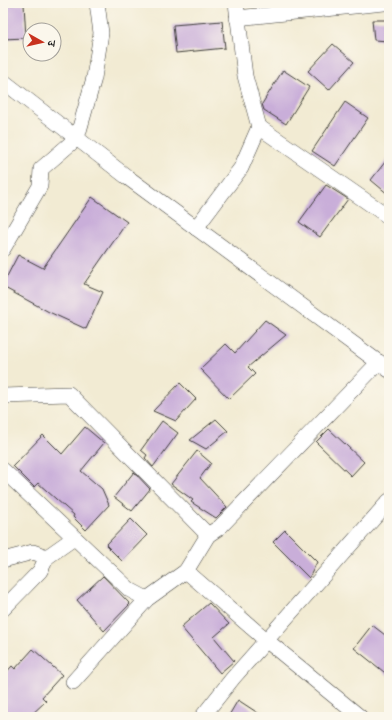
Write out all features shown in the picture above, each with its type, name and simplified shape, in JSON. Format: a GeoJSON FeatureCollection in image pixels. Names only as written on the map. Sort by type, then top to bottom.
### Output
{"type":"FeatureCollection","features":[{"type":"Feature","properties":{"kind":"street"},"geometry":{"type":"LineString","coordinates":[[3,249],[40,186],[42,169],[77,138],[94,78],[101,33],[97,3]]}},
{"type":"Feature","properties":{"kind":"street"},"geometry":{"type":"LineString","coordinates":[[196,228],[241,168],[259,127],[245,76],[236,3]]}},
{"type":"Feature","properties":{"kind":"street"},"geometry":{"type":"LineString","coordinates":[[237,18],[384,3]]}},
{"type":"Feature","properties":{"kind":"street"},"geometry":{"type":"LineString","coordinates":[[3,81],[196,228],[384,366],[220,527],[208,535],[186,571],[147,599],[73,682]]}},
{"type":"Feature","properties":{"kind":"street"},"geometry":{"type":"LineString","coordinates":[[259,127],[389,217]]}},
{"type":"Feature","properties":{"kind":"street"},"geometry":{"type":"LineString","coordinates":[[3,396],[69,394],[208,535]]}},
{"type":"Feature","properties":{"kind":"street"},"geometry":{"type":"LineString","coordinates":[[3,470],[130,590],[147,599]]}},
{"type":"Feature","properties":{"kind":"street"},"geometry":{"type":"LineString","coordinates":[[202,717],[266,640],[389,501]]}},
{"type":"Feature","properties":{"kind":"street"},"geometry":{"type":"LineString","coordinates":[[3,609],[40,571],[47,557],[74,538]]}},
{"type":"Feature","properties":{"kind":"street"},"geometry":{"type":"LineString","coordinates":[[3,560],[33,552],[47,557]]}},
{"type":"Feature","properties":{"kind":"street"},"geometry":{"type":"LineString","coordinates":[[186,571],[266,640],[360,717]]}},
{"type":"Feature","properties":{"kind":"building"},"geometry":{"type":"Polygon","coordinates":[[[24,4],[25,22],[22,22],[22,38],[3,39],[3,5],[24,4]]]}},
{"type":"Feature","properties":{"kind":"building"},"geometry":{"type":"Polygon","coordinates":[[[372,20],[389,20],[389,41],[374,40],[372,20]]]}},
{"type":"Feature","properties":{"kind":"building"},"geometry":{"type":"Polygon","coordinates":[[[222,21],[225,48],[176,53],[173,25],[222,21]]]}},
{"type":"Feature","properties":{"kind":"building"},"geometry":{"type":"Polygon","coordinates":[[[333,44],[354,62],[329,90],[308,71],[333,44]]]}},
{"type":"Feature","properties":{"kind":"building"},"geometry":{"type":"Polygon","coordinates":[[[283,70],[309,87],[286,124],[264,110],[262,104],[283,70]]]}},
{"type":"Feature","properties":{"kind":"building"},"geometry":{"type":"Polygon","coordinates":[[[345,102],[368,118],[335,166],[312,151],[345,102]]]}},
{"type":"Feature","properties":{"kind":"building"},"geometry":{"type":"Polygon","coordinates":[[[389,157],[389,195],[371,180],[389,157]]]}},
{"type":"Feature","properties":{"kind":"building"},"geometry":{"type":"Polygon","coordinates":[[[326,185],[348,199],[320,237],[299,222],[326,185]]]}},
{"type":"Feature","properties":{"kind":"building"},"geometry":{"type":"Polygon","coordinates":[[[92,197],[127,222],[84,284],[103,292],[86,329],[49,312],[3,287],[3,284],[18,255],[43,268],[92,197]]]}},
{"type":"Feature","properties":{"kind":"building"},"geometry":{"type":"Polygon","coordinates":[[[265,320],[286,335],[248,367],[255,374],[229,399],[200,369],[226,344],[235,353],[265,320]]]}},
{"type":"Feature","properties":{"kind":"building"},"geometry":{"type":"Polygon","coordinates":[[[180,383],[196,399],[176,421],[153,411],[180,383]]]}},
{"type":"Feature","properties":{"kind":"building"},"geometry":{"type":"Polygon","coordinates":[[[216,419],[228,431],[206,449],[190,440],[216,419]]]}},
{"type":"Feature","properties":{"kind":"building"},"geometry":{"type":"Polygon","coordinates":[[[162,421],[178,433],[153,467],[145,458],[147,455],[141,450],[162,421]]]}},
{"type":"Feature","properties":{"kind":"building"},"geometry":{"type":"Polygon","coordinates":[[[85,427],[104,443],[81,471],[102,489],[109,505],[86,530],[73,517],[74,515],[38,483],[34,487],[13,466],[43,435],[62,454],[85,427]]]}},
{"type":"Feature","properties":{"kind":"building"},"geometry":{"type":"Polygon","coordinates":[[[329,429],[364,462],[351,476],[316,442],[329,429]]]}},
{"type":"Feature","properties":{"kind":"building"},"geometry":{"type":"Polygon","coordinates":[[[197,451],[211,463],[200,478],[227,507],[216,518],[191,502],[193,500],[171,484],[197,451]]]}},
{"type":"Feature","properties":{"kind":"building"},"geometry":{"type":"Polygon","coordinates":[[[134,472],[150,489],[132,511],[114,497],[134,472]]]}},
{"type":"Feature","properties":{"kind":"building"},"geometry":{"type":"Polygon","coordinates":[[[131,519],[147,535],[122,561],[106,545],[131,519]]]}},
{"type":"Feature","properties":{"kind":"building"},"geometry":{"type":"Polygon","coordinates":[[[285,530],[317,562],[309,578],[273,542],[285,530]]]}},
{"type":"Feature","properties":{"kind":"building"},"geometry":{"type":"Polygon","coordinates":[[[103,576],[130,604],[104,631],[77,600],[103,576]]]}},
{"type":"Feature","properties":{"kind":"building"},"geometry":{"type":"Polygon","coordinates":[[[209,603],[229,624],[214,637],[234,661],[220,673],[181,627],[209,603]]]}},
{"type":"Feature","properties":{"kind":"building"},"geometry":{"type":"Polygon","coordinates":[[[372,625],[389,638],[389,676],[354,648],[372,625]]]}},
{"type":"Feature","properties":{"kind":"building"},"geometry":{"type":"Polygon","coordinates":[[[33,649],[62,675],[42,697],[46,701],[29,717],[3,717],[3,676],[12,666],[15,669],[33,649]]]}},
{"type":"Feature","properties":{"kind":"building"},"geometry":{"type":"Polygon","coordinates":[[[238,700],[264,717],[228,717],[238,700]]]}}]}
